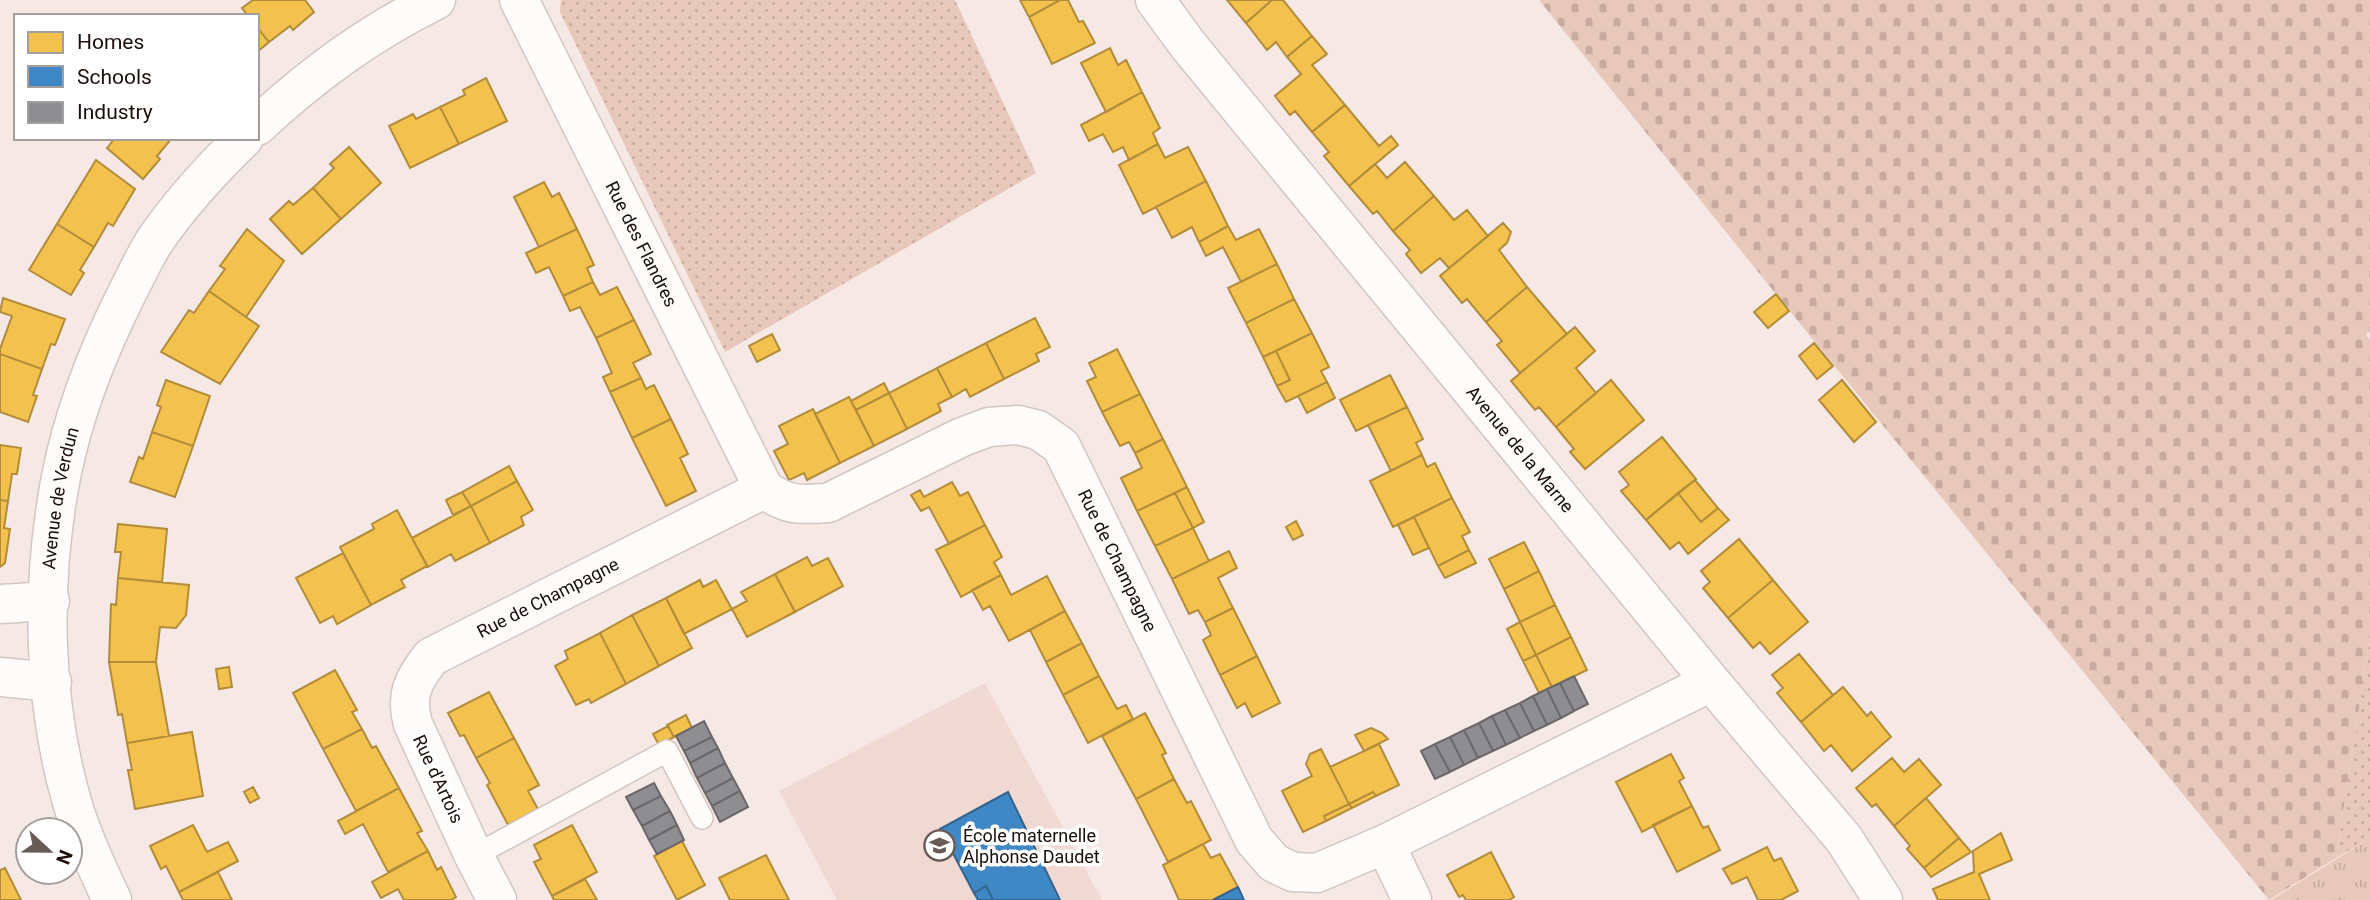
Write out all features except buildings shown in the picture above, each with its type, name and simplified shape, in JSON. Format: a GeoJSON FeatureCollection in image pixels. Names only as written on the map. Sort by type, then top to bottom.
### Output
{"type":"FeatureCollection","features":[{"type":"Feature","properties":{"kind":"street"},"geometry":{"type":"LineString","coordinates":[[259,124],[336,60],[391,22],[436,0]]}},
{"type":"Feature","properties":{"kind":"street","name":"Rue des Flandres"},"geometry":{"type":"LineString","coordinates":[[519,0],[764,489]]}},
{"type":"Feature","properties":{"kind":"street","name":"Avenue de la Marne"},"geometry":{"type":"LineString","coordinates":[[1155,0],[1188,45],[1844,839],[1883,900]]}},
{"type":"Feature","properties":{"kind":"street","name":"Avenue de Verdun"},"geometry":{"type":"LineString","coordinates":[[112,900],[92,857],[72,802],[60,749],[52,682],[49,647],[52,540],[62,475],[86,388],[114,319],[154,242],[197,188],[242,140]]}},
{"type":"Feature","properties":{"kind":"street","name":"Rue de Champagne"},"geometry":{"type":"LineString","coordinates":[[431,657],[764,489],[782,502],[805,505],[828,503],[962,437],[989,427],[1018,425],[1038,430],[1061,446],[1254,840],[1274,863],[1293,872],[1317,873],[1385,844],[1712,682]]}},
{"type":"Feature","properties":{"kind":"street"},"geometry":{"type":"LineString","coordinates":[[0,604],[50,601]]}},
{"type":"Feature","properties":{"kind":"street","name":"Rue d'Artois"},"geometry":{"type":"LineString","coordinates":[[431,657],[419,672],[408,706],[413,724],[497,900]]}},
{"type":"Feature","properties":{"kind":"street"},"geometry":{"type":"LineString","coordinates":[[0,677],[52,682]]}},
{"type":"Feature","properties":{"kind":"street"},"geometry":{"type":"LineString","coordinates":[[1385,844],[1412,900]]}},
{"type":"Feature","properties":{"kind":"lane"},"geometry":{"type":"LineString","coordinates":[[474,856],[667,751],[702,818]]}},
{"type":"Feature","properties":{"kind":"shaded area","name":"École maternelle Alphonse Daudet"},"geometry":{"type":"Polygon","coordinates":[[[985,683],[1102,900],[837,900],[779,791],[985,683]]]}},
{"type":"Feature","properties":{"kind":"green space"},"geometry":{"type":"Polygon","coordinates":[[[561,0],[955,0],[1036,173],[725,352],[560,12],[561,0]]]}},
{"type":"Feature","properties":{"kind":"green space"},"geometry":{"type":"Polygon","coordinates":[[[1539,0],[2370,0],[2370,332],[2366,334],[2370,340],[2370,636],[2336,858],[2269,900],[1539,0]]]}},
{"type":"Feature","properties":{"kind":"green space"},"geometry":{"type":"Polygon","coordinates":[[[2370,636],[2370,838],[2336,858],[2370,636]]]}},
{"type":"Feature","properties":{"kind":"green space"},"geometry":{"type":"Polygon","coordinates":[[[2370,838],[2370,900],[2271,900],[2370,838]]]}},
{"type":"Feature","properties":{"kind":"place","name":"École maternelle Alphonse Daudet"},"geometry":{"type":"Point","coordinates":[940,846]}}]}
